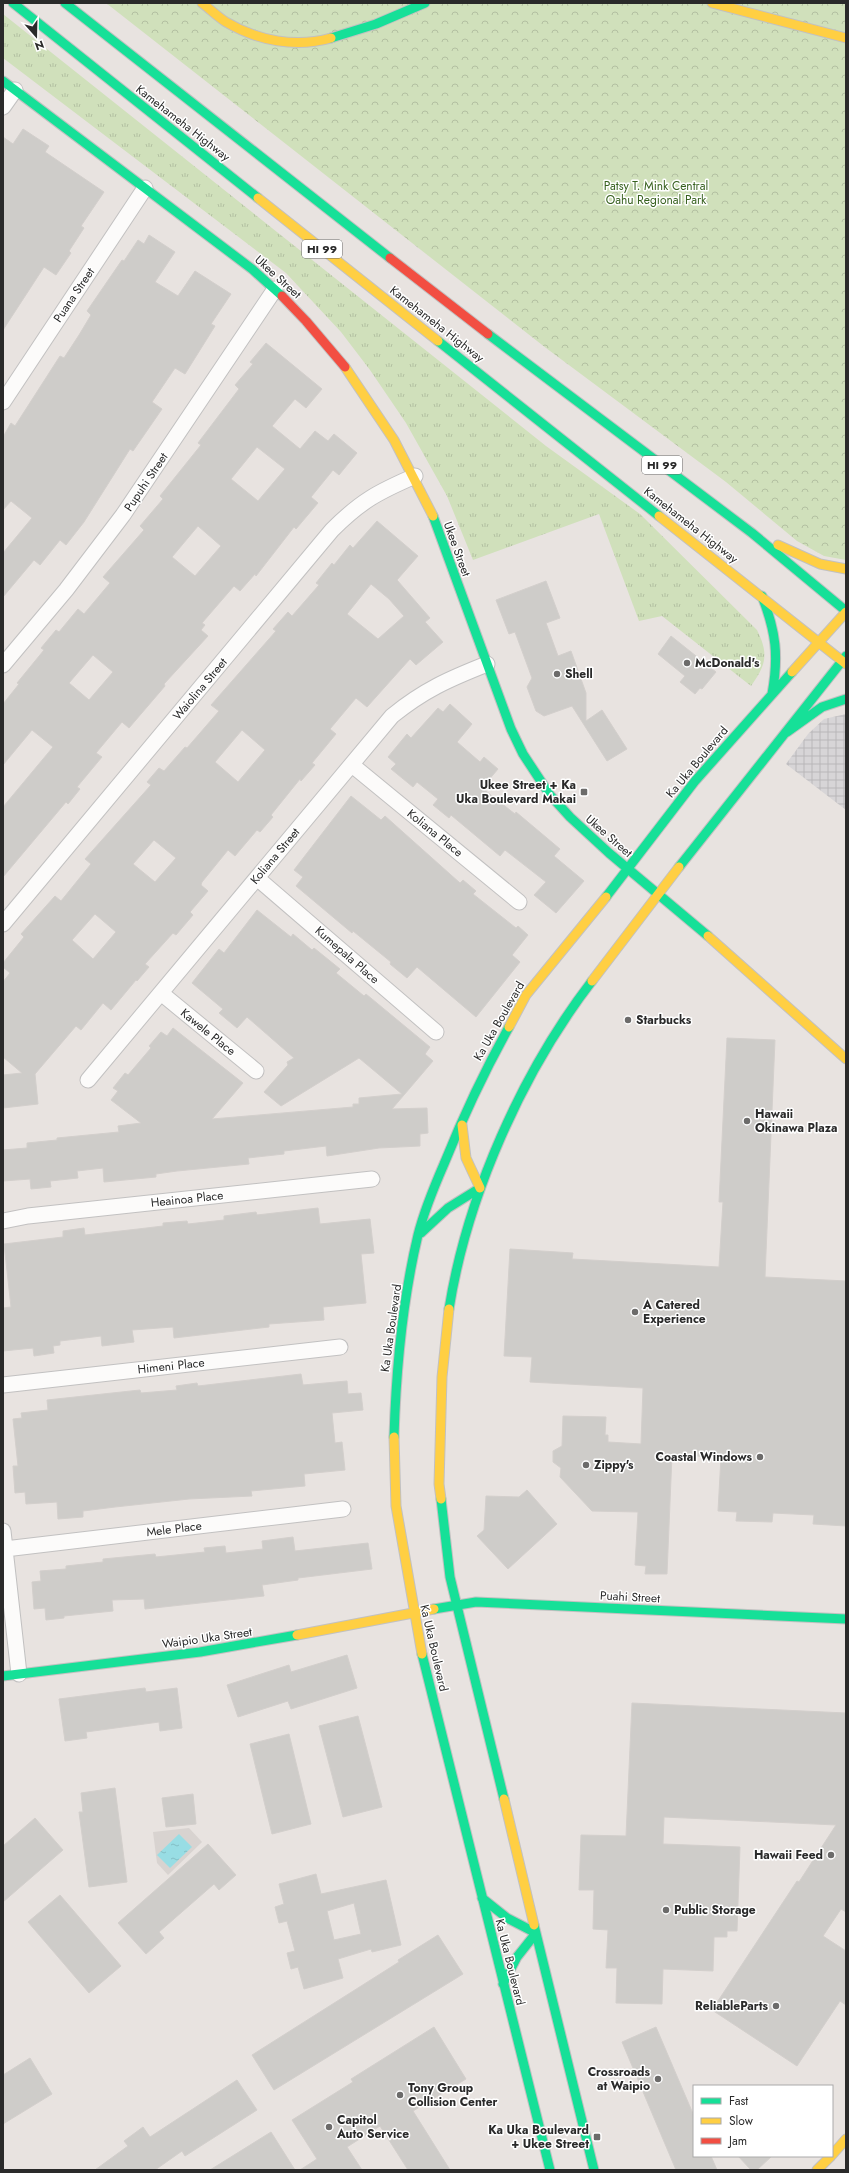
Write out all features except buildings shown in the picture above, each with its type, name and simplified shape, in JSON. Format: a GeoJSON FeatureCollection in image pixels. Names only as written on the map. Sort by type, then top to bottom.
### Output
{"type":"FeatureCollection","features":[{"type":"Feature","properties":{"kind":"main road","name":"Kamehameha Highway"},"geometry":{"type":"LineString","coordinates":[[13,3],[762,596],[819,643],[845,660]]}},
{"type":"Feature","properties":{"kind":"main road","name":"Kamehameha Highway"},"geometry":{"type":"LineString","coordinates":[[65,3],[412,276],[752,534],[846,611]]}},
{"type":"Feature","properties":{"kind":"main road"},"geometry":{"type":"LineString","coordinates":[[202,3],[226,22],[247,32],[286,42],[304,43],[342,36],[425,3]]}},
{"type":"Feature","properties":{"kind":"main road"},"geometry":{"type":"LineString","coordinates":[[712,3],[846,38]]}},
{"type":"Feature","properties":{"kind":"main road","name":"Ukee Street"},"geometry":{"type":"LineString","coordinates":[[9,85],[275,289],[312,326],[345,364],[384,420],[415,476],[429,506],[511,729],[534,774],[570,817],[846,1059]]}},
{"type":"Feature","properties":{"kind":"main road"},"geometry":{"type":"LineString","coordinates":[[752,534],[820,564],[846,568]]}},
{"type":"Feature","properties":{"kind":"main road"},"geometry":{"type":"LineString","coordinates":[[762,596],[772,622],[778,654],[772,694]]}},
{"type":"Feature","properties":{"kind":"main road","name":"Ka Uka Boulevard"},"geometry":{"type":"LineString","coordinates":[[550,2170],[503,1984],[413,1612],[396,1506],[394,1449],[398,1350],[418,1236],[427,1206],[462,1118],[482,1076],[526,995],[629,869],[695,781],[846,611]]}},
{"type":"Feature","properties":{"kind":"main road"},"geometry":{"type":"LineString","coordinates":[[594,2170],[449,1569],[439,1484],[439,1414],[446,1328],[454,1279],[480,1188],[526,1085],[577,1000],[658,893],[845,660]]}},
{"type":"Feature","properties":{"kind":"main road"},"geometry":{"type":"LineString","coordinates":[[787,732],[815,710],[827,704],[846,699]]}},
{"type":"Feature","properties":{"kind":"main road"},"geometry":{"type":"LineString","coordinates":[[462,1118],[462,1151],[480,1188]]}},
{"type":"Feature","properties":{"kind":"main road"},"geometry":{"type":"LineString","coordinates":[[418,1236],[434,1217],[458,1200],[480,1188]]}},
{"type":"Feature","properties":{"kind":"main road","name":"Puahi Street"},"geometry":{"type":"LineString","coordinates":[[413,1612],[476,1602],[846,1619]]}},
{"type":"Feature","properties":{"kind":"main road","name":"Waipio Uka Street"},"geometry":{"type":"LineString","coordinates":[[3,1676],[208,1650],[270,1640],[413,1612]]}},
{"type":"Feature","properties":{"kind":"main road"},"geometry":{"type":"LineString","coordinates":[[482,1898],[503,1918],[518,1927],[536,1933]]}},
{"type":"Feature","properties":{"kind":"main road"},"geometry":{"type":"LineString","coordinates":[[503,1984],[513,1961],[524,1945],[536,1933]]}},
{"type":"Feature","properties":{"kind":"main road"},"geometry":{"type":"LineString","coordinates":[[833,2154],[846,2139]]}},
{"type":"Feature","properties":{"kind":"main road"},"geometry":{"type":"LineString","coordinates":[[817,2170],[830,2157]]}},
{"type":"Feature","properties":{"kind":"street"},"geometry":{"type":"LineString","coordinates":[[3,107],[9,85]]}},
{"type":"Feature","properties":{"kind":"street","name":"Puana Street"},"geometry":{"type":"LineString","coordinates":[[3,402],[145,188]]}},
{"type":"Feature","properties":{"kind":"street","name":"Pupuhi Street"},"geometry":{"type":"LineString","coordinates":[[3,665],[66,590],[123,515],[275,289]]}},
{"type":"Feature","properties":{"kind":"street","name":"Waiolina Street"},"geometry":{"type":"LineString","coordinates":[[3,924],[332,530],[350,512],[369,497],[415,476]]}},
{"type":"Feature","properties":{"kind":"street","name":"Koliana Street"},"geometry":{"type":"LineString","coordinates":[[88,1080],[392,716],[416,697],[440,684],[487,664]]}},
{"type":"Feature","properties":{"kind":"street","name":"Koliana Place"},"geometry":{"type":"LineString","coordinates":[[352,765],[519,902]]}},
{"type":"Feature","properties":{"kind":"street","name":"Kumepala Place"},"geometry":{"type":"LineString","coordinates":[[257,878],[436,1032]]}},
{"type":"Feature","properties":{"kind":"street","name":"Kawele Place"},"geometry":{"type":"LineString","coordinates":[[161,993],[256,1070]]}},
{"type":"Feature","properties":{"kind":"street","name":"Heainoa Place"},"geometry":{"type":"LineString","coordinates":[[3,1221],[36,1215],[372,1179]]}},
{"type":"Feature","properties":{"kind":"street","name":"Himeni Place"},"geometry":{"type":"LineString","coordinates":[[3,1385],[340,1347]]}},
{"type":"Feature","properties":{"kind":"street","name":"Mele Place"},"geometry":{"type":"LineString","coordinates":[[5,1549],[343,1509]]}},
{"type":"Feature","properties":{"kind":"street"},"geometry":{"type":"LineString","coordinates":[[3,1530],[19,1674]]}},
{"type":"Feature","properties":{"kind":"shaded area"},"geometry":{"type":"Polygon","coordinates":[[[846,714],[846,810],[786,764],[808,734],[824,719],[846,714]]]}},
{"type":"Feature","properties":{"kind":"shaded area"},"geometry":{"type":"Polygon","coordinates":[[[189,1828],[202,1842],[168,1875],[157,1863],[153,1832],[189,1828]]]}},
{"type":"Feature","properties":{"kind":"green space","name":"Patsy T. Mink Central Oahu Regional Park"},"geometry":{"type":"Polygon","coordinates":[[[106,3],[846,3],[846,560],[824,556],[797,541],[726,482],[546,348],[106,3]]]}},
{"type":"Feature","properties":{"kind":"green space"},"geometry":{"type":"Polygon","coordinates":[[[3,14],[546,446],[640,514],[757,630],[763,646],[764,659],[760,672],[751,686],[662,616],[639,621],[599,514],[473,560],[447,496],[406,423],[370,370],[341,332],[286,273],[3,58],[3,14]]]}},
{"type":"Feature","properties":{"kind":"water"},"geometry":{"type":"Polygon","coordinates":[[[179,1834],[192,1847],[170,1868],[157,1855],[179,1834]]]}},
{"type":"Feature","properties":{"kind":"traffic: fast"},"geometry":{"type":"LineString","coordinates":[[13,3],[258,198]]}},
{"type":"Feature","properties":{"kind":"traffic: fast"},"geometry":{"type":"LineString","coordinates":[[65,3],[390,258]]}},
{"type":"Feature","properties":{"kind":"traffic: fast"},"geometry":{"type":"LineString","coordinates":[[331,38],[376,24],[425,3]]}},
{"type":"Feature","properties":{"kind":"traffic: fast"},"geometry":{"type":"LineString","coordinates":[[3,81],[252,269],[282,296]]}},
{"type":"Feature","properties":{"kind":"traffic: fast"},"geometry":{"type":"LineString","coordinates":[[488,334],[752,533],[846,611]]}},
{"type":"Feature","properties":{"kind":"traffic: fast"},"geometry":{"type":"LineString","coordinates":[[438,341],[659,516]]}},
{"type":"Feature","properties":{"kind":"traffic: fast"},"geometry":{"type":"LineString","coordinates":[[433,516],[511,729],[523,754],[550,795],[570,817],[609,853],[708,936]]}},
{"type":"Feature","properties":{"kind":"traffic: fast"},"geometry":{"type":"LineString","coordinates":[[762,596],[767,609],[775,644],[776,656],[772,694]]}},
{"type":"Feature","properties":{"kind":"traffic: fast"},"geometry":{"type":"LineString","coordinates":[[679,867],[846,656]]}},
{"type":"Feature","properties":{"kind":"traffic: fast"},"geometry":{"type":"LineString","coordinates":[[606,897],[695,781],[792,672]]}},
{"type":"Feature","properties":{"kind":"traffic: fast"},"geometry":{"type":"LineString","coordinates":[[787,732],[822,707],[846,699]]}},
{"type":"Feature","properties":{"kind":"traffic: fast"},"geometry":{"type":"LineString","coordinates":[[449,1309],[457,1266],[469,1223],[501,1137],[521,1095],[543,1055],[566,1017],[592,981]]}},
{"type":"Feature","properties":{"kind":"traffic: fast"},"geometry":{"type":"LineString","coordinates":[[394,1437],[398,1361],[404,1311],[412,1260],[420,1226],[433,1190],[466,1112],[509,1027]]}},
{"type":"Feature","properties":{"kind":"traffic: fast"},"geometry":{"type":"LineString","coordinates":[[421,1233],[448,1208],[480,1188]]}},
{"type":"Feature","properties":{"kind":"traffic: fast"},"geometry":{"type":"LineString","coordinates":[[441,1499],[450,1577],[504,1799]]}},
{"type":"Feature","properties":{"kind":"traffic: fast"},"geometry":{"type":"LineString","coordinates":[[434,1609],[476,1602],[846,1619]]}},
{"type":"Feature","properties":{"kind":"traffic: fast"},"geometry":{"type":"LineString","coordinates":[[3,1676],[200,1652],[297,1635]]}},
{"type":"Feature","properties":{"kind":"traffic: fast"},"geometry":{"type":"LineString","coordinates":[[422,1654],[550,2170]]}},
{"type":"Feature","properties":{"kind":"traffic: fast"},"geometry":{"type":"LineString","coordinates":[[482,1898],[507,1918],[536,1933],[517,1957],[503,1984]]}},
{"type":"Feature","properties":{"kind":"traffic: fast"},"geometry":{"type":"LineString","coordinates":[[534,1925],[594,2170]]}},
{"type":"Feature","properties":{"kind":"traffic: slow"},"geometry":{"type":"LineString","coordinates":[[202,3],[220,18],[238,29],[264,38],[291,42],[318,41],[331,38]]}},
{"type":"Feature","properties":{"kind":"traffic: slow"},"geometry":{"type":"LineString","coordinates":[[712,3],[846,38]]}},
{"type":"Feature","properties":{"kind":"traffic: slow"},"geometry":{"type":"LineString","coordinates":[[258,198],[438,341]]}},
{"type":"Feature","properties":{"kind":"traffic: slow"},"geometry":{"type":"LineString","coordinates":[[345,367],[394,440],[433,516]]}},
{"type":"Feature","properties":{"kind":"traffic: slow"},"geometry":{"type":"LineString","coordinates":[[659,516],[846,664]]}},
{"type":"Feature","properties":{"kind":"traffic: slow"},"geometry":{"type":"LineString","coordinates":[[778,545],[820,564],[846,569]]}},
{"type":"Feature","properties":{"kind":"traffic: slow"},"geometry":{"type":"LineString","coordinates":[[792,672],[846,612]]}},
{"type":"Feature","properties":{"kind":"traffic: slow"},"geometry":{"type":"LineString","coordinates":[[592,981],[679,867]]}},
{"type":"Feature","properties":{"kind":"traffic: slow"},"geometry":{"type":"LineString","coordinates":[[509,1027],[526,995],[606,897]]}},
{"type":"Feature","properties":{"kind":"traffic: slow"},"geometry":{"type":"LineString","coordinates":[[708,936],[846,1059]]}},
{"type":"Feature","properties":{"kind":"traffic: slow"},"geometry":{"type":"LineString","coordinates":[[462,1125],[466,1158],[480,1188]]}},
{"type":"Feature","properties":{"kind":"traffic: slow"},"geometry":{"type":"LineString","coordinates":[[441,1499],[439,1484],[442,1377],[449,1309]]}},
{"type":"Feature","properties":{"kind":"traffic: slow"},"geometry":{"type":"LineString","coordinates":[[394,1437],[396,1506],[422,1654]]}},
{"type":"Feature","properties":{"kind":"traffic: slow"},"geometry":{"type":"LineString","coordinates":[[297,1635],[434,1609]]}},
{"type":"Feature","properties":{"kind":"traffic: slow"},"geometry":{"type":"LineString","coordinates":[[504,1799],[534,1925]]}},
{"type":"Feature","properties":{"kind":"traffic: slow"},"geometry":{"type":"LineString","coordinates":[[833,2154],[846,2139]]}},
{"type":"Feature","properties":{"kind":"traffic: slow"},"geometry":{"type":"LineString","coordinates":[[817,2170],[830,2157]]}},
{"type":"Feature","properties":{"kind":"traffic: jam"},"geometry":{"type":"LineString","coordinates":[[390,258],[488,334]]}},
{"type":"Feature","properties":{"kind":"traffic: jam"},"geometry":{"type":"LineString","coordinates":[[282,296],[306,321],[345,367]]}},
{"type":"Feature","properties":{"kind":"place","name":"McDonald's"},"geometry":{"type":"Point","coordinates":[687,663]}},
{"type":"Feature","properties":{"kind":"place","name":"Shell"},"geometry":{"type":"Point","coordinates":[557,674]}},
{"type":"Feature","properties":{"kind":"place","name":"Ukee Street + Ka Uka Boulevard Makai"},"geometry":{"type":"Point","coordinates":[584,792]}},
{"type":"Feature","properties":{"kind":"place","name":"Starbucks"},"geometry":{"type":"Point","coordinates":[628,1020]}},
{"type":"Feature","properties":{"kind":"place","name":"Hawaii Okinawa Plaza"},"geometry":{"type":"Point","coordinates":[747,1121]}},
{"type":"Feature","properties":{"kind":"place","name":"A Catered Experience"},"geometry":{"type":"Point","coordinates":[635,1312]}},
{"type":"Feature","properties":{"kind":"place","name":"Coastal Windows"},"geometry":{"type":"Point","coordinates":[760,1457]}},
{"type":"Feature","properties":{"kind":"place","name":"Zippy's"},"geometry":{"type":"Point","coordinates":[586,1465]}},
{"type":"Feature","properties":{"kind":"place","name":"Hawaii Feed"},"geometry":{"type":"Point","coordinates":[831,1855]}},
{"type":"Feature","properties":{"kind":"place","name":"Public Storage"},"geometry":{"type":"Point","coordinates":[666,1910]}},
{"type":"Feature","properties":{"kind":"place","name":"ReliableParts"},"geometry":{"type":"Point","coordinates":[776,2006]}},
{"type":"Feature","properties":{"kind":"place","name":"Crossroads at Waipio"},"geometry":{"type":"Point","coordinates":[658,2079]}},
{"type":"Feature","properties":{"kind":"place","name":"Tony Group Collision Center"},"geometry":{"type":"Point","coordinates":[400,2095]}},
{"type":"Feature","properties":{"kind":"place","name":"Capitol Auto Service"},"geometry":{"type":"Point","coordinates":[329,2127]}},
{"type":"Feature","properties":{"kind":"place","name":"Ka Uka Boulevard + Ukee Street"},"geometry":{"type":"Point","coordinates":[597,2137]}}]}
